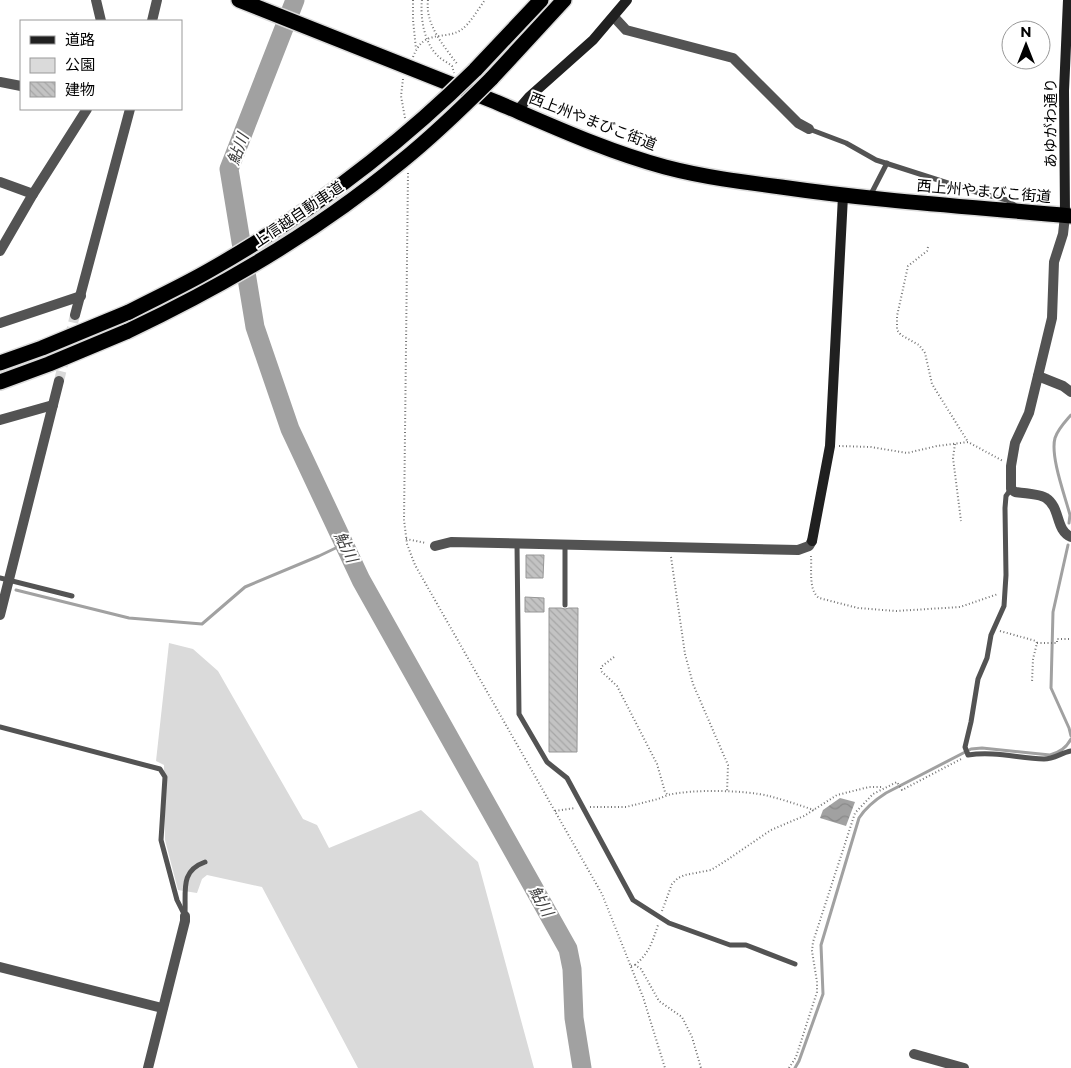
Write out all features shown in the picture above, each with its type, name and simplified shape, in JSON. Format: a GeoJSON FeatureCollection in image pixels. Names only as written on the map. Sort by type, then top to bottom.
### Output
{"type":"FeatureCollection","features":[{"type":"Feature","properties":{"kind":"highway","name":"上信越自動車道"},"geometry":{"type":"LineString","coordinates":[[0,363],[129,312],[209,271],[266,237],[335,190],[417,124],[475,70],[541,0]]}},
{"type":"Feature","properties":{"kind":"highway","name":"上信越自動車道"},"geometry":{"type":"LineString","coordinates":[[0,382],[128,332],[216,287],[311,228],[403,160],[461,109],[492,79],[564,0]]}},
{"type":"Feature","properties":{"kind":"highway","name":"西上州やまびこ街道"},"geometry":{"type":"LineString","coordinates":[[245,2],[404,69],[517,111],[613,151],[666,167],[718,178],[843,196],[1068,216]]}},
{"type":"Feature","properties":{"kind":"street"},"geometry":{"type":"LineString","coordinates":[[96,0],[101,20]]}},
{"type":"Feature","properties":{"kind":"street"},"geometry":{"type":"LineString","coordinates":[[152,20],[157,0]]}},
{"type":"Feature","properties":{"kind":"street"},"geometry":{"type":"LineString","coordinates":[[517,111],[525,101],[593,40],[627,0]]}},
{"type":"Feature","properties":{"kind":"street","name":"あゆがわ通り"},"geometry":{"type":"LineString","coordinates":[[1068,0],[1064,91],[1068,216]]}},
{"type":"Feature","properties":{"kind":"street"},"geometry":{"type":"LineString","coordinates":[[614,17],[626,30],[733,58],[798,123],[809,129]]}},
{"type":"Feature","properties":{"kind":"street"},"geometry":{"type":"LineString","coordinates":[[0,82],[20,86]]}},
{"type":"Feature","properties":{"kind":"street"},"geometry":{"type":"LineString","coordinates":[[0,251],[4,235],[33,194],[86,110]]}},
{"type":"Feature","properties":{"kind":"street"},"geometry":{"type":"LineString","coordinates":[[75,315],[130,110]]}},
{"type":"Feature","properties":{"kind":"street"},"geometry":{"type":"LineString","coordinates":[[0,182],[33,194]]}},
{"type":"Feature","properties":{"kind":"street"},"geometry":{"type":"LineString","coordinates":[[435,546],[450,542],[798,550],[810,544],[830,446],[843,196]]}},
{"type":"Feature","properties":{"kind":"street"},"geometry":{"type":"LineString","coordinates":[[1068,216],[1054,262],[1052,318],[1029,413],[1016,443],[1011,466],[1011,489],[1015,492],[1046,497],[1056,509],[1062,529],[1066,535],[1071,537]]}},
{"type":"Feature","properties":{"kind":"street"},"geometry":{"type":"LineString","coordinates":[[0,323],[80,296]]}},
{"type":"Feature","properties":{"kind":"street"},"geometry":{"type":"LineString","coordinates":[[1038,376],[1063,386],[1071,392]]}},
{"type":"Feature","properties":{"kind":"street"},"geometry":{"type":"LineString","coordinates":[[0,615],[4,579],[59,381]]}},
{"type":"Feature","properties":{"kind":"street"},"geometry":{"type":"LineString","coordinates":[[0,420],[53,405]]}},
{"type":"Feature","properties":{"kind":"street"},"geometry":{"type":"LineString","coordinates":[[148,1068],[185,916]]}},
{"type":"Feature","properties":{"kind":"street"},"geometry":{"type":"LineString","coordinates":[[0,967],[162,1008]]}},
{"type":"Feature","properties":{"kind":"street"},"geometry":{"type":"LineString","coordinates":[[914,1054],[964,1068]]}},
{"type":"Feature","properties":{"kind":"lane"},"geometry":{"type":"LineString","coordinates":[[809,129],[846,143],[887,164],[1007,200],[1016,206],[1017,212]]}},
{"type":"Feature","properties":{"kind":"lane"},"geometry":{"type":"LineString","coordinates":[[868,199],[887,164]]}},
{"type":"Feature","properties":{"kind":"lane"},"geometry":{"type":"LineString","coordinates":[[1011,489],[1006,496],[1005,508],[1006,594],[1004,606],[992,635],[987,658],[978,680],[967,752],[1045,759],[1071,751]]}},
{"type":"Feature","properties":{"kind":"lane"},"geometry":{"type":"LineString","coordinates":[[517,544],[518,709],[547,762],[568,778],[633,900],[660,918],[730,945],[746,945],[795,964]]}},
{"type":"Feature","properties":{"kind":"lane"},"geometry":{"type":"LineString","coordinates":[[565,545],[565,605]]}},
{"type":"Feature","properties":{"kind":"lane"},"geometry":{"type":"LineString","coordinates":[[4,579],[72,596]]}},
{"type":"Feature","properties":{"kind":"lane"},"geometry":{"type":"LineString","coordinates":[[0,727],[160,768],[165,777],[161,840],[177,900],[185,916]]}},
{"type":"Feature","properties":{"kind":"lane"},"geometry":{"type":"LineString","coordinates":[[185,916],[186,879],[190,870],[205,862]]}},
{"type":"Feature","properties":{"kind":"path"},"geometry":{"type":"LineString","coordinates":[[414,0],[412,20],[416,49]]}},
{"type":"Feature","properties":{"kind":"path"},"geometry":{"type":"LineString","coordinates":[[422,0],[421,7],[424,27],[428,39],[436,54],[452,66],[454,75]]}},
{"type":"Feature","properties":{"kind":"path"},"geometry":{"type":"LineString","coordinates":[[428,0],[427,11],[432,26],[458,65]]}},
{"type":"Feature","properties":{"kind":"path"},"geometry":{"type":"LineString","coordinates":[[405,119],[401,83],[404,69],[416,49],[428,39],[438,35],[453,34],[463,29],[485,0]]}},
{"type":"Feature","properties":{"kind":"path"},"geometry":{"type":"LineString","coordinates":[[408,170],[404,510],[406,538],[415,564],[602,894],[653,1026],[665,1068]]}},
{"type":"Feature","properties":{"kind":"path"},"geometry":{"type":"LineString","coordinates":[[928,247],[926,251],[908,266],[897,316],[896,330],[919,345],[925,353],[932,384],[968,442],[1011,466]]}},
{"type":"Feature","properties":{"kind":"path"},"geometry":{"type":"LineString","coordinates":[[830,446],[871,447],[907,452],[968,442]]}},
{"type":"Feature","properties":{"kind":"path"},"geometry":{"type":"LineString","coordinates":[[954,444],[953,458],[961,520]]}},
{"type":"Feature","properties":{"kind":"path"},"geometry":{"type":"LineString","coordinates":[[406,538],[435,546]]}},
{"type":"Feature","properties":{"kind":"path"},"geometry":{"type":"LineString","coordinates":[[810,544],[813,588],[816,596],[858,608],[886,611],[955,608],[967,606],[996,595],[1006,594]]}},
{"type":"Feature","properties":{"kind":"path"},"geometry":{"type":"LineString","coordinates":[[668,547],[673,566],[685,654],[693,684],[728,765],[727,792]]}},
{"type":"Feature","properties":{"kind":"path"},"geometry":{"type":"LineString","coordinates":[[996,625],[1000,631],[1032,639],[1037,643],[1056,643],[1058,639],[1071,639]]}},
{"type":"Feature","properties":{"kind":"path"},"geometry":{"type":"LineString","coordinates":[[1032,682],[1037,643]]}},
{"type":"Feature","properties":{"kind":"path"},"geometry":{"type":"LineString","coordinates":[[614,657],[602,667],[602,671],[615,683],[657,764],[665,792],[668,795]]}},
{"type":"Feature","properties":{"kind":"path"},"geometry":{"type":"LineString","coordinates":[[789,1068],[796,1057],[816,992],[817,982],[812,950],[813,942],[856,813],[869,798],[885,787],[897,782],[902,790],[967,752]]}},
{"type":"Feature","properties":{"kind":"path"},"geometry":{"type":"LineString","coordinates":[[631,966],[646,956],[672,884],[678,878],[711,870],[771,830],[797,819],[843,792],[869,787],[885,787]]}},
{"type":"Feature","properties":{"kind":"path"},"geometry":{"type":"LineString","coordinates":[[555,812],[582,807],[626,807],[668,795],[692,792],[727,792],[768,796],[814,810]]}},
{"type":"Feature","properties":{"kind":"path"},"geometry":{"type":"LineString","coordinates":[[635,965],[641,969],[660,1001],[682,1017],[692,1037],[701,1068]]}},
{"type":"Feature","properties":{"kind":"green space"},"geometry":{"type":"Polygon","coordinates":[[[169,643],[193,649],[218,671],[303,819],[317,825],[329,848],[421,810],[478,862],[534,1068],[358,1068],[262,887],[207,875],[202,879],[197,893],[178,890],[165,840],[164,765],[156,761],[169,643]]]}},
{"type":"Feature","properties":{"kind":"water"},"geometry":{"type":"Polygon","coordinates":[[[840,798],[855,802],[846,826],[820,818],[823,810],[840,798]]]}},
{"type":"Feature","properties":{"kind":"building"},"geometry":{"type":"Polygon","coordinates":[[[526,555],[544,555],[543,578],[526,578],[526,555]]]}},
{"type":"Feature","properties":{"kind":"building"},"geometry":{"type":"Polygon","coordinates":[[[525,597],[544,598],[544,612],[525,612],[525,597]]]}},
{"type":"Feature","properties":{"kind":"building"},"geometry":{"type":"Polygon","coordinates":[[[549,608],[578,608],[577,752],[549,752],[549,608]]]}},
{"type":"Feature","properties":{"kind":"waterway","name":"鮎川"},"geometry":{"type":"LineString","coordinates":[[295,0],[229,169],[255,327],[290,429],[361,580],[568,949],[572,969],[574,1018],[582,1068]]}},
{"type":"Feature","properties":{"kind":"waterway"},"geometry":{"type":"LineString","coordinates":[[1069,523],[1070,515],[1056,465],[1054,446],[1058,432],[1071,415]]}},
{"type":"Feature","properties":{"kind":"waterway"},"geometry":{"type":"LineString","coordinates":[[16,590],[129,618],[202,624],[245,587],[344,544]]}},
{"type":"Feature","properties":{"kind":"waterway"},"geometry":{"type":"LineString","coordinates":[[1068,545],[1053,612],[1051,688],[1071,736]]}},
{"type":"Feature","properties":{"kind":"waterway"},"geometry":{"type":"LineString","coordinates":[[795,1068],[823,994],[821,945],[859,818],[865,810],[886,793],[971,749],[982,748],[1050,755],[1062,749],[1071,739]]}},
{"type":"Feature","properties":{"kind":"tunnel"},"geometry":{"type":"LineString","coordinates":[[59,381],[75,315]]}}]}
